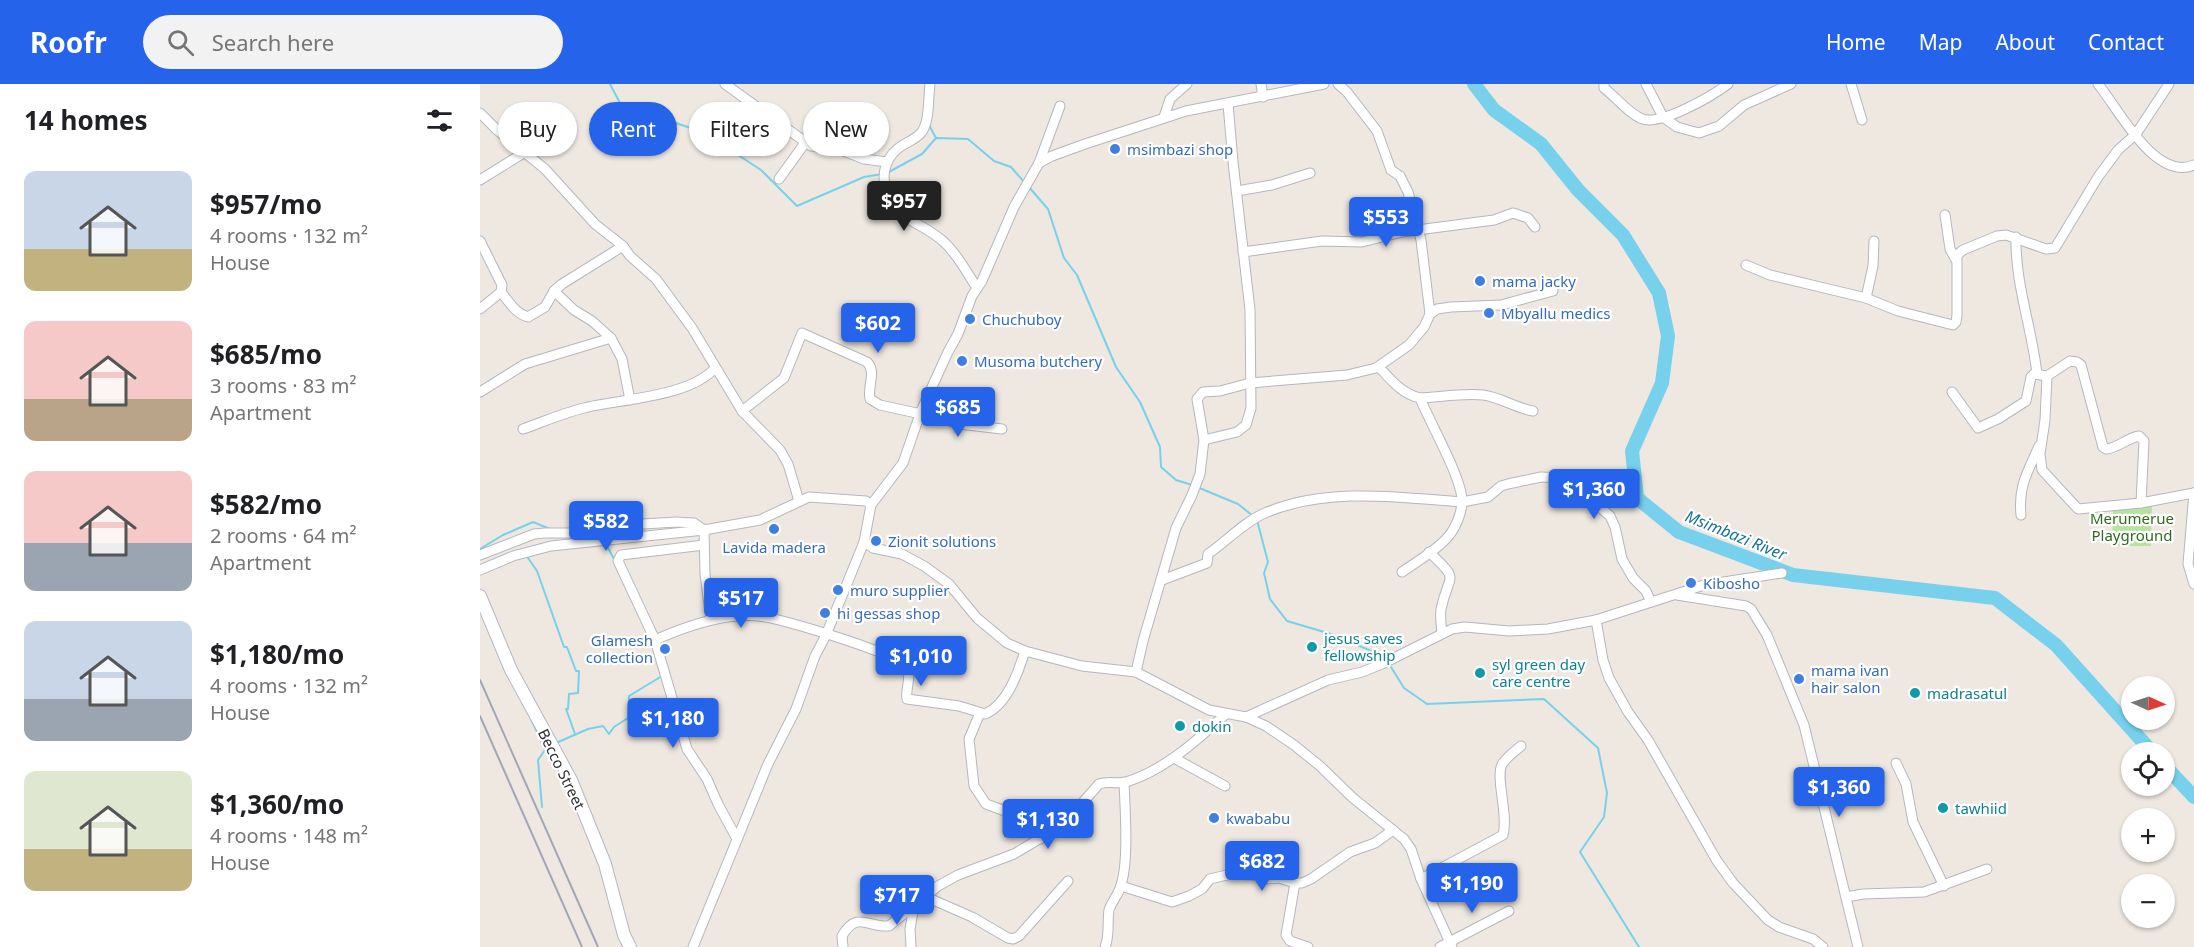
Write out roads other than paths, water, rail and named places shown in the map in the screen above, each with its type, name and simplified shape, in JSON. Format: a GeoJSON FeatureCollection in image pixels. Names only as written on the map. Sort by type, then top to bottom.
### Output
{"type":"FeatureCollection","features":[{"type":"Feature","properties":{"kind":"street"},"geometry":{"type":"LineString","coordinates":[[725,84],[803,142]]}},
{"type":"Feature","properties":{"kind":"street"},"geometry":{"type":"LineString","coordinates":[[930,84],[921,134],[905,142],[887,162],[883,174],[886,195],[892,208],[932,232],[945,243],[958,258],[977,288]]}},
{"type":"Feature","properties":{"kind":"street"},"geometry":{"type":"LineString","coordinates":[[1164,117],[1170,99],[1187,84]]}},
{"type":"Feature","properties":{"kind":"street"},"geometry":{"type":"LineString","coordinates":[[1261,84],[1263,97]]}},
{"type":"Feature","properties":{"kind":"street"},"geometry":{"type":"LineString","coordinates":[[1039,163],[1072,148],[1164,117],[1324,84]]}},
{"type":"Feature","properties":{"kind":"street"},"geometry":{"type":"LineString","coordinates":[[1136,672],[1149,616],[1162,580],[1176,528],[1200,474],[1204,440],[1197,399],[1203,392],[1220,391],[1250,383],[1347,375],[1379,367],[1409,345],[1424,327],[1430,314],[1419,229],[1408,192],[1400,176],[1391,170],[1377,131],[1347,92],[1338,84]]}},
{"type":"Feature","properties":{"kind":"street"},"geometry":{"type":"LineString","coordinates":[[1604,84],[1604,87],[1641,119],[1663,117],[1690,108],[1696,102],[1714,94],[1728,84]]}},
{"type":"Feature","properties":{"kind":"street"},"geometry":{"type":"LineString","coordinates":[[1646,84],[1663,117],[1677,128],[1699,132],[1719,126],[1744,105],[1791,84]]}},
{"type":"Feature","properties":{"kind":"street"},"geometry":{"type":"LineString","coordinates":[[1851,84],[1862,120]]}},
{"type":"Feature","properties":{"kind":"street"},"geometry":{"type":"LineString","coordinates":[[2098,84],[2150,152],[2168,164],[2180,168],[2194,165]]}},
{"type":"Feature","properties":{"kind":"street"},"geometry":{"type":"LineString","coordinates":[[1746,265],[1770,275],[1866,298],[1898,311],[1953,325],[1957,315],[1957,255],[1963,250],[1997,236],[2006,235],[2046,249],[2055,248],[2098,177],[2118,150],[2136,134],[2169,84]]}},
{"type":"Feature","properties":{"kind":"street"},"geometry":{"type":"LineString","coordinates":[[1204,440],[1237,432],[1246,425],[1251,408],[1250,310],[1228,104]]}},
{"type":"Feature","properties":{"kind":"street"},"geometry":{"type":"LineString","coordinates":[[693,947],[768,764],[796,709],[815,656],[826,635],[864,542],[871,505],[903,463],[921,413],[977,288],[1014,207],[1039,163],[1060,106]]}},
{"type":"Feature","properties":{"kind":"street"},"geometry":{"type":"LineString","coordinates":[[480,113],[498,129]]}},
{"type":"Feature","properties":{"kind":"street"},"geometry":{"type":"LineString","coordinates":[[779,179],[803,146]]}},
{"type":"Feature","properties":{"kind":"street"},"geometry":{"type":"LineString","coordinates":[[480,180],[519,156]]}},
{"type":"Feature","properties":{"kind":"street"},"geometry":{"type":"LineString","coordinates":[[530,156],[545,169],[595,224],[623,246],[630,256],[656,279],[692,328],[742,411],[780,450],[788,464],[799,501]]}},
{"type":"Feature","properties":{"kind":"street"},"geometry":{"type":"LineString","coordinates":[[856,156],[887,162]]}},
{"type":"Feature","properties":{"kind":"street"},"geometry":{"type":"LineString","coordinates":[[1237,190],[1272,184],[1310,173]]}},
{"type":"Feature","properties":{"kind":"street"},"geometry":{"type":"LineString","coordinates":[[1243,252],[1322,241],[1362,242],[1380,236],[1419,229],[1494,220],[1513,213],[1528,218],[1535,227]]}},
{"type":"Feature","properties":{"kind":"street"},"geometry":{"type":"LineString","coordinates":[[1946,215],[1950,249],[1956,260]]}},
{"type":"Feature","properties":{"kind":"street"},"geometry":{"type":"LineString","coordinates":[[2016,237],[2021,300],[2042,375],[2043,439],[2040,454],[2042,470],[2078,508],[2141,503],[2194,493],[2188,564],[2194,584]]}},
{"type":"Feature","properties":{"kind":"street"},"geometry":{"type":"LineString","coordinates":[[480,241],[500,279],[501,292],[521,315],[528,317],[545,307],[554,291],[578,273],[623,246]]}},
{"type":"Feature","properties":{"kind":"street"},"geometry":{"type":"LineString","coordinates":[[1866,298],[1873,267],[1874,241]]}},
{"type":"Feature","properties":{"kind":"street"},"geometry":{"type":"LineString","coordinates":[[554,291],[574,310],[592,321],[611,338],[622,359],[630,400]]}},
{"type":"Feature","properties":{"kind":"street"},"geometry":{"type":"LineString","coordinates":[[1430,314],[1443,308],[1501,305],[1553,291]]}},
{"type":"Feature","properties":{"kind":"street"},"geometry":{"type":"LineString","coordinates":[[480,309],[501,292]]}},
{"type":"Feature","properties":{"kind":"street"},"geometry":{"type":"LineString","coordinates":[[742,411],[784,378],[800,335],[804,333],[867,362],[871,366],[872,373],[868,390],[870,399],[880,405],[973,427],[1002,429]]}},
{"type":"Feature","properties":{"kind":"street"},"geometry":{"type":"LineString","coordinates":[[480,392],[525,364],[611,338]]}},
{"type":"Feature","properties":{"kind":"street"},"geometry":{"type":"LineString","coordinates":[[1952,392],[1978,428],[1998,419],[2026,401],[2031,377],[2042,375],[2070,362],[2077,362],[2081,365],[2103,447],[2112,449],[2132,437],[2139,436],[2144,441],[2141,503]]}},
{"type":"Feature","properties":{"kind":"street"},"geometry":{"type":"LineString","coordinates":[[1379,367],[1409,395],[1420,398],[1481,395],[1533,411]]}},
{"type":"Feature","properties":{"kind":"street"},"geometry":{"type":"LineString","coordinates":[[523,429],[566,412],[670,392],[707,378],[715,368]]}},
{"type":"Feature","properties":{"kind":"street"},"geometry":{"type":"LineString","coordinates":[[1402,572],[1446,540],[1454,530],[1462,502],[1457,480],[1420,398]]}},
{"type":"Feature","properties":{"kind":"street"},"geometry":{"type":"LineString","coordinates":[[2020,514],[2019,496],[2043,439]]}},
{"type":"Feature","properties":{"kind":"street"},"geometry":{"type":"LineString","coordinates":[[1162,580],[1207,563],[1208,554],[1263,513],[1300,502],[1351,496],[1462,502],[1488,497],[1501,486],[1508,484],[1541,477],[1566,478],[1612,520],[1622,559],[1633,578],[1646,591],[1651,603]]}},
{"type":"Feature","properties":{"kind":"street"},"geometry":{"type":"LineString","coordinates":[[480,570],[513,556],[551,546],[704,531],[760,520],[809,497],[822,496],[866,501],[871,505]]}},
{"type":"Feature","properties":{"kind":"street"},"geometry":{"type":"LineString","coordinates":[[480,555],[545,532],[587,533],[643,524],[676,522],[694,523],[704,531]]}},
{"type":"Feature","properties":{"kind":"street"},"geometry":{"type":"LineString","coordinates":[[704,531],[705,574],[711,620]]}},
{"type":"Feature","properties":{"kind":"street"},"geometry":{"type":"LineString","coordinates":[[864,542],[873,548],[902,554],[924,566],[949,584],[977,618],[1007,643],[1025,651],[1082,666],[1136,672],[1209,710],[1246,717],[1266,726],[1294,745],[1409,845],[1421,879],[1451,945]]}},
{"type":"Feature","properties":{"kind":"street"},"geometry":{"type":"LineString","coordinates":[[704,545],[621,555],[618,561],[655,640],[687,749],[707,778],[737,839]]}},
{"type":"Feature","properties":{"kind":"street"},"geometry":{"type":"LineString","coordinates":[[1429,552],[1447,569],[1450,575],[1451,582],[1441,610],[1442,633]]}},
{"type":"Feature","properties":{"kind":"street"},"geometry":{"type":"LineString","coordinates":[[1246,717],[1328,680],[1362,672],[1382,664],[1452,629],[1465,627],[1509,631],[1548,629],[1596,620],[1704,585],[1782,573]]}},
{"type":"Feature","properties":{"kind":"street"},"geometry":{"type":"LineString","coordinates":[[1677,595],[1746,606],[1751,609],[1767,635],[1803,725],[1858,947]]}},
{"type":"Feature","properties":{"kind":"street","name":"Becco Street"},"geometry":{"type":"LineString","coordinates":[[480,596],[511,670],[571,780],[605,864],[624,935],[630,947]]}},
{"type":"Feature","properties":{"kind":"street"},"geometry":{"type":"LineString","coordinates":[[655,640],[691,625],[711,620],[752,616],[774,619],[877,651],[904,664],[908,670],[908,699],[959,706],[980,714],[991,711],[1005,695],[1017,676],[1025,651]]}},
{"type":"Feature","properties":{"kind":"street"},"geometry":{"type":"LineString","coordinates":[[1596,620],[1603,660],[1609,678],[1628,712],[1648,740],[1717,861],[1739,890],[1768,920],[1779,927],[1813,939],[1823,947]]}},
{"type":"Feature","properties":{"kind":"street"},"geometry":{"type":"LineString","coordinates":[[980,714],[969,739],[974,786],[986,804],[1005,811],[1040,839]]}},
{"type":"Feature","properties":{"kind":"street"},"geometry":{"type":"LineString","coordinates":[[843,947],[842,936],[851,924],[860,920],[889,926],[924,896],[958,875],[1014,854],[1040,839],[1070,817],[1099,784],[1124,782],[1147,773],[1174,758],[1226,714]]}},
{"type":"Feature","properties":{"kind":"street"},"geometry":{"type":"LineString","coordinates":[[1421,879],[1503,835],[1505,806],[1500,772],[1503,763],[1521,746]]}},
{"type":"Feature","properties":{"kind":"street"},"geometry":{"type":"LineString","coordinates":[[1174,758],[1225,786]]}},
{"type":"Feature","properties":{"kind":"street"},"geometry":{"type":"LineString","coordinates":[[1896,763],[1906,784],[1913,822],[1944,886]]}},
{"type":"Feature","properties":{"kind":"street"},"geometry":{"type":"LineString","coordinates":[[1105,947],[1108,940],[1110,910],[1114,896],[1121,886],[1125,855],[1124,782]]}},
{"type":"Feature","properties":{"kind":"street"},"geometry":{"type":"LineString","coordinates":[[1121,886],[1172,902],[1202,889],[1210,879],[1231,874],[1255,875],[1265,879],[1279,878],[1302,883],[1350,852],[1374,843],[1393,830]]}},
{"type":"Feature","properties":{"kind":"street"},"geometry":{"type":"LineString","coordinates":[[1846,897],[1863,894],[1924,892],[1987,869]]}},
{"type":"Feature","properties":{"kind":"street"},"geometry":{"type":"LineString","coordinates":[[924,896],[972,917],[1013,939],[1019,936],[1068,881]]}},
{"type":"Feature","properties":{"kind":"street"},"geometry":{"type":"LineString","coordinates":[[1294,883],[1286,935],[1290,941],[1308,947]]}},
{"type":"Feature","properties":{"kind":"street"},"geometry":{"type":"LineString","coordinates":[[911,947],[910,929],[914,906]]}},
{"type":"Feature","properties":{"kind":"street"},"geometry":{"type":"LineString","coordinates":[[1440,947],[1451,945],[1509,911]]}},
{"type":"Feature","properties":{"kind":"waterway"},"geometry":{"type":"LineString","coordinates":[[610,84],[621,105],[703,132],[761,170],[797,206],[864,177],[882,174]]}},
{"type":"Feature","properties":{"kind":"waterway","name":"Msimbazi River"},"geometry":{"type":"LineString","coordinates":[[1474,84],[1494,110],[1541,144],[1578,190],[1623,235],[1659,293],[1668,336],[1662,383],[1632,451],[1637,498],[1679,532],[1793,575],[1995,598],[2056,645],[2143,742]]}},
{"type":"Feature","properties":{"kind":"waterway"},"geometry":{"type":"LineString","coordinates":[[928,123],[936,138]]}},
{"type":"Feature","properties":{"kind":"waterway"},"geometry":{"type":"LineString","coordinates":[[887,173],[922,154],[936,138],[968,139],[994,161],[1011,167],[1024,182]]}},
{"type":"Feature","properties":{"kind":"waterway"},"geometry":{"type":"LineString","coordinates":[[1028,186],[1048,209],[1064,258],[1077,275],[1116,367],[1140,402],[1160,447],[1161,467],[1176,480],[1192,485]]}},
{"type":"Feature","properties":{"kind":"waterway"},"geometry":{"type":"LineString","coordinates":[[1197,487],[1238,504],[1253,516]]}},
{"type":"Feature","properties":{"kind":"waterway"},"geometry":{"type":"LineString","coordinates":[[1257,520],[1268,562],[1264,573],[1270,599],[1287,621],[1331,634],[1381,655]]}},
{"type":"Feature","properties":{"kind":"waterway"},"geometry":{"type":"LineString","coordinates":[[480,549],[503,535],[533,522],[550,529]]}},
{"type":"Feature","properties":{"kind":"waterway"},"geometry":{"type":"LineString","coordinates":[[605,542],[615,561]]}},
{"type":"Feature","properties":{"kind":"waterway"},"geometry":{"type":"LineString","coordinates":[[526,555],[537,571],[564,647],[567,647],[576,671],[579,671],[578,693],[569,694],[568,709],[566,709],[575,734]]}},
{"type":"Feature","properties":{"kind":"waterway"},"geometry":{"type":"LineString","coordinates":[[1391,667],[1404,688],[1427,704],[1544,699],[1598,748],[1607,793],[1604,817],[1580,852],[1639,947]]}},
{"type":"Feature","properties":{"kind":"waterway"},"geometry":{"type":"LineString","coordinates":[[556,743],[588,729],[603,726],[609,734],[614,727],[628,718],[629,696],[662,676]]}},
{"type":"Feature","properties":{"kind":"waterway"},"geometry":{"type":"LineString","coordinates":[[529,714],[545,750],[538,760],[542,807]]}},
{"type":"Feature","properties":{"kind":"waterway","name":"Msimbazi River"},"geometry":{"type":"LineString","coordinates":[[2175,777],[2194,797]]}},
{"type":"Feature","properties":{"kind":"railway"},"geometry":{"type":"LineString","coordinates":[[480,680],[598,947]]}},
{"type":"Feature","properties":{"kind":"railway"},"geometry":{"type":"LineString","coordinates":[[480,716],[582,947]]}},
{"type":"Feature","properties":{"kind":"place","name":"msimbazi shop"},"geometry":{"type":"Point","coordinates":[1115,149]}},
{"type":"Feature","properties":{"kind":"place","name":"mama jacky"},"geometry":{"type":"Point","coordinates":[1480,281]}},
{"type":"Feature","properties":{"kind":"place","name":"Mbyallu medics"},"geometry":{"type":"Point","coordinates":[1489,313]}},
{"type":"Feature","properties":{"kind":"place","name":"Chuchuboy"},"geometry":{"type":"Point","coordinates":[970,319]}},
{"type":"Feature","properties":{"kind":"place","name":"Musoma butchery"},"geometry":{"type":"Point","coordinates":[962,361]}},
{"type":"Feature","properties":{"kind":"place","name":"Lavida madera"},"geometry":{"type":"Point","coordinates":[774,529]}},
{"type":"Feature","properties":{"kind":"place","name":"Zionit solutions"},"geometry":{"type":"Point","coordinates":[876,541]}},
{"type":"Feature","properties":{"kind":"place","name":"Kibosho"},"geometry":{"type":"Point","coordinates":[1691,583]}},
{"type":"Feature","properties":{"kind":"place","name":"muro supplier"},"geometry":{"type":"Point","coordinates":[838,590]}},
{"type":"Feature","properties":{"kind":"place","name":"hi gessas shop"},"geometry":{"type":"Point","coordinates":[825,613]}},
{"type":"Feature","properties":{"kind":"place","name":"jesus saves fellowship"},"geometry":{"type":"Point","coordinates":[1312,647]}},
{"type":"Feature","properties":{"kind":"place","name":"Glamesh collection"},"geometry":{"type":"Point","coordinates":[665,649]}},
{"type":"Feature","properties":{"kind":"place","name":"syl green day care centre"},"geometry":{"type":"Point","coordinates":[1480,673]}},
{"type":"Feature","properties":{"kind":"place","name":"mama ivan hair salon"},"geometry":{"type":"Point","coordinates":[1799,679]}},
{"type":"Feature","properties":{"kind":"place","name":"madrasatul"},"geometry":{"type":"Point","coordinates":[1915,693]}},
{"type":"Feature","properties":{"kind":"place","name":"dokin"},"geometry":{"type":"Point","coordinates":[1180,726]}},
{"type":"Feature","properties":{"kind":"place","name":"tawhiid"},"geometry":{"type":"Point","coordinates":[1943,808]}},
{"type":"Feature","properties":{"kind":"place","name":"kwababu"},"geometry":{"type":"Point","coordinates":[1214,818]}},
{"type":"Feature","properties":{"kind":"park label","name":"Merumerue Playground"},"geometry":{"type":"Point","coordinates":[2132,526]}}]}
